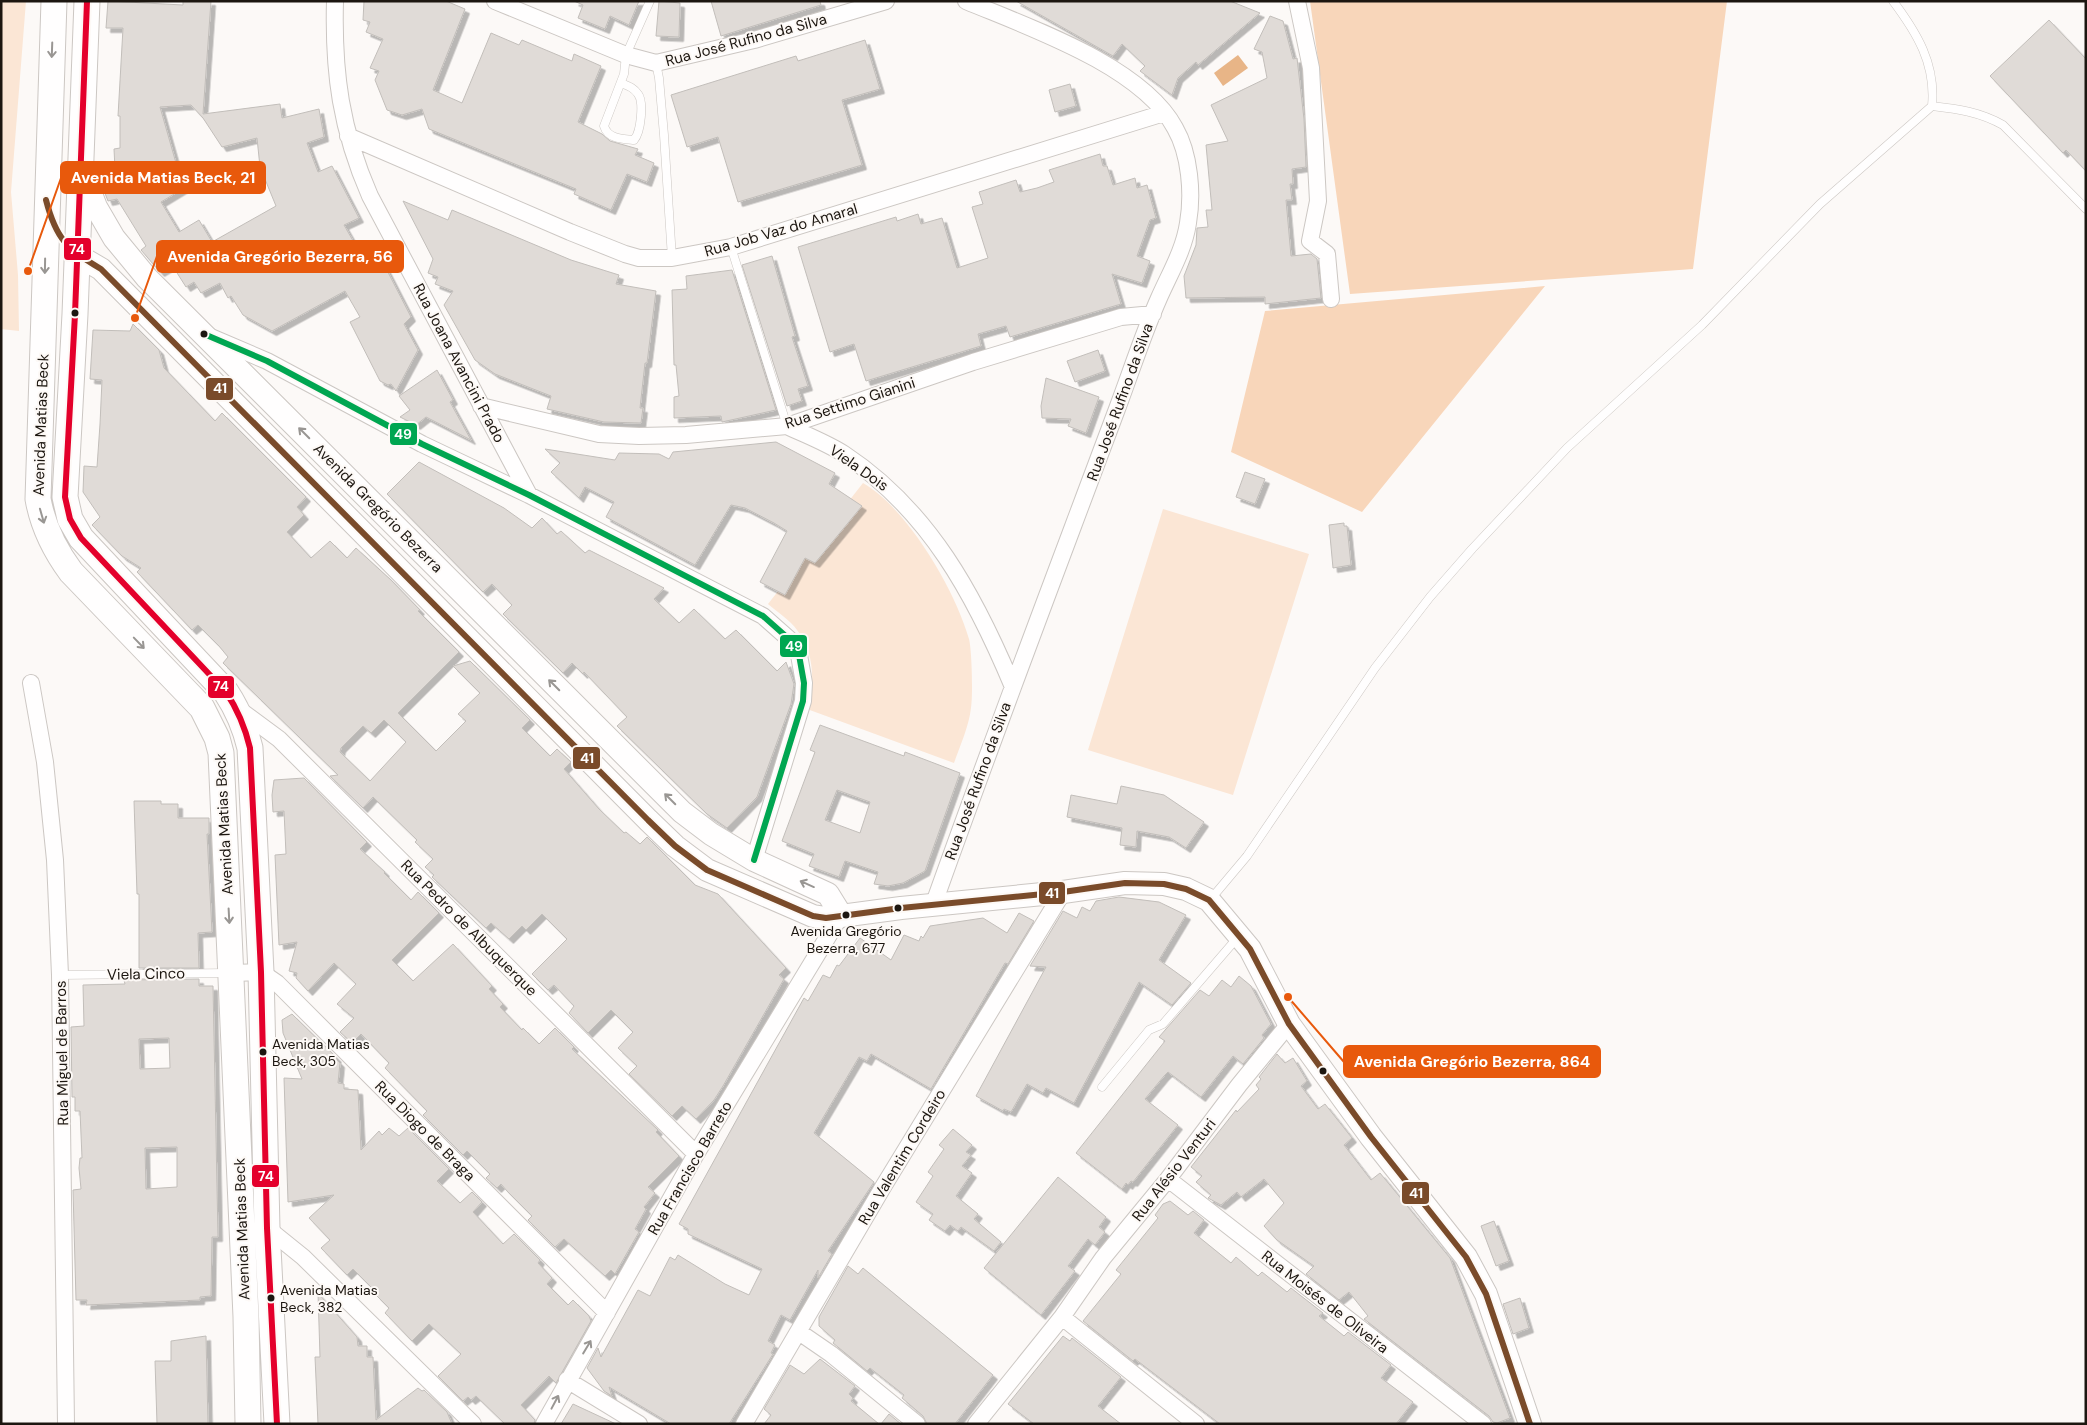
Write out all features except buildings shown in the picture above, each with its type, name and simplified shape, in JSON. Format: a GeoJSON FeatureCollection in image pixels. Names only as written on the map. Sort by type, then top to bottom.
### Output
{"type":"FeatureCollection","features":[{"type":"Feature","properties":{"kind":"main road"},"geometry":{"type":"LineString","coordinates":[[54,1],[46,200],[52,224],[62,240],[77,255]]}},
{"type":"Feature","properties":{"kind":"main road","name":"Avenida Gregório Bezerra"},"geometry":{"type":"LineString","coordinates":[[81,167],[87,1]]}},
{"type":"Feature","properties":{"kind":"main road","name":"Avenida Matias Beck"},"geometry":{"type":"LineString","coordinates":[[81,167],[65,497],[70,519],[81,538],[226,692],[237,708],[246,730],[250,748],[261,972],[267,1228],[277,1424]]}},
{"type":"Feature","properties":{"kind":"main road","name":"Avenida Matias Beck"},"geometry":{"type":"LineString","coordinates":[[46,200],[43,356],[37,484],[40,510],[50,540],[70,572],[194,700],[208,717],[218,738],[221,753],[232,973],[248,1424]]}},
{"type":"Feature","properties":{"kind":"street","name":"Rua Joana Avancini Prado"},"geometry":{"type":"LineString","coordinates":[[335,1],[336,72],[340,107],[358,167],[370,196],[529,495]]}},
{"type":"Feature","properties":{"kind":"street","name":"Rua José Rufino da Silva"},"geometry":{"type":"LineString","coordinates":[[495,1],[626,55],[656,63],[754,40],[886,1]]}},
{"type":"Feature","properties":{"kind":"street","name":"Rua José Rufino da Silva"},"geometry":{"type":"LineString","coordinates":[[933,906],[1153,314],[1181,251],[1188,224],[1190,201],[1185,156],[1181,140],[1164,113],[1130,80],[1066,43],[966,1]]}},
{"type":"Feature","properties":{"kind":"street"},"geometry":{"type":"LineString","coordinates":[[1297,1],[1311,68],[1318,200],[1310,241],[1327,254],[1332,299]]}},
{"type":"Feature","properties":{"kind":"street","name":"Rua Job Vaz do Amaral"},"geometry":{"type":"LineString","coordinates":[[348,136],[625,254],[639,258],[672,258],[730,247],[1164,113]]}},
{"type":"Feature","properties":{"kind":"street","name":"Avenida Gregório Bezerra"},"geometry":{"type":"LineString","coordinates":[[81,167],[96,207],[114,238],[147,278],[682,812],[711,834],[754,860],[828,894],[841,915]]}},
{"type":"Feature","properties":{"kind":"street","name":"Avenida Gregório Bezerra"},"geometry":{"type":"LineString","coordinates":[[77,255],[101,269],[675,846],[707,870],[813,916],[826,918],[1063,892],[1125,883],[1164,884],[1186,888],[1209,900],[1250,948],[1289,1024],[1371,1136],[1466,1257],[1486,1294],[1530,1424]]}},
{"type":"Feature","properties":{"kind":"street","name":"Rua Settimo Gianini"},"geometry":{"type":"LineString","coordinates":[[482,406],[609,435],[686,435],[787,426],[973,362],[1121,317],[1153,314]]}},
{"type":"Feature","properties":{"kind":"street"},"geometry":{"type":"LineString","coordinates":[[204,334],[267,361],[422,444],[529,495],[763,616],[789,640],[799,655],[804,682],[804,701],[754,860]]}},
{"type":"Feature","properties":{"kind":"street","name":"Viela Dois"},"geometry":{"type":"LineString","coordinates":[[787,426],[843,454],[886,485],[920,521],[963,581],[990,633],[1013,687]]}},
{"type":"Feature","properties":{"kind":"street","name":"Rua Miguel de Barros"},"geometry":{"type":"LineString","coordinates":[[31,684],[45,762],[55,860],[60,975],[66,1424]]}},
{"type":"Feature","properties":{"kind":"street","name":"Rua Pedro de Albuquerque"},"geometry":{"type":"LineString","coordinates":[[237,708],[273,734],[305,764],[696,1154]]}},
{"type":"Feature","properties":{"kind":"street","name":"Rua Valentim Cordeiro"},"geometry":{"type":"LineString","coordinates":[[744,1424],[884,1187],[1063,892]]}},
{"type":"Feature","properties":{"kind":"street","name":"Rua Francisco Barreto"},"geometry":{"type":"LineString","coordinates":[[544,1424],[567,1380],[607,1313],[696,1154],[841,915]]}},
{"type":"Feature","properties":{"kind":"street"},"geometry":{"type":"LineString","coordinates":[[232,973],[261,972]]}},
{"type":"Feature","properties":{"kind":"street","name":"Rua Diogo de Braga"},"geometry":{"type":"LineString","coordinates":[[261,972],[284,990],[607,1313]]}},
{"type":"Feature","properties":{"kind":"street","name":"Rua Alésio Venturi"},"geometry":{"type":"LineString","coordinates":[[976,1424],[1062,1317],[1103,1258],[1168,1180],[1239,1085],[1289,1024]]}},
{"type":"Feature","properties":{"kind":"street","name":"Rua Moisés de Oliveira"},"geometry":{"type":"LineString","coordinates":[[1168,1180],[1483,1424]]}},
{"type":"Feature","properties":{"kind":"street"},"geometry":{"type":"LineString","coordinates":[[267,1228],[303,1257],[473,1424]]}},
{"type":"Feature","properties":{"kind":"street"},"geometry":{"type":"LineString","coordinates":[[1062,1317],[1196,1424]]}},
{"type":"Feature","properties":{"kind":"street"},"geometry":{"type":"LineString","coordinates":[[799,1332],[830,1354],[917,1424]]}},
{"type":"Feature","properties":{"kind":"street"},"geometry":{"type":"LineString","coordinates":[[567,1380],[639,1424]]}},
{"type":"Feature","properties":{"kind":"lane"},"geometry":{"type":"LineString","coordinates":[[621,83],[632,88],[640,96],[640,130],[634,140],[619,139],[609,135],[604,126],[621,83],[626,55],[650,1]]}},
{"type":"Feature","properties":{"kind":"lane"},"geometry":{"type":"LineString","coordinates":[[1893,1],[1916,32],[1920,41],[1932,78],[1932,106]]}},
{"type":"Feature","properties":{"kind":"lane"},"geometry":{"type":"LineString","coordinates":[[656,63],[660,78],[672,258]]}},
{"type":"Feature","properties":{"kind":"lane"},"geometry":{"type":"LineString","coordinates":[[1209,900],[1252,848],[1375,668],[1430,598],[1472,549],[1567,448],[1702,325],[1820,204],[1932,106],[1967,110],[1986,116],[2003,125],[2086,209]]}},
{"type":"Feature","properties":{"kind":"lane"},"geometry":{"type":"LineString","coordinates":[[730,247],[787,426]]}},
{"type":"Feature","properties":{"kind":"lane"},"geometry":{"type":"LineString","coordinates":[[1102,1087],[1149,1030],[1164,1024],[1240,935]]}},
{"type":"Feature","properties":{"kind":"lane","name":"Viela Cinco"},"geometry":{"type":"LineString","coordinates":[[60,975],[232,973]]}},
{"type":"Feature","properties":{"kind":"shaded area"},"geometry":{"type":"Polygon","coordinates":[[[1,1],[26,1],[11,192],[18,275],[19,331],[1,329],[1,1]]]}},
{"type":"Feature","properties":{"kind":"shaded area"},"geometry":{"type":"Polygon","coordinates":[[[1310,1],[1727,1],[1693,269],[1350,294],[1310,1]]]}},
{"type":"Feature","properties":{"kind":"shaded area"},"geometry":{"type":"Polygon","coordinates":[[[1238,55],[1248,68],[1223,86],[1214,73],[1238,55]]]}},
{"type":"Feature","properties":{"kind":"shaded area"},"geometry":{"type":"Polygon","coordinates":[[[1545,286],[1362,512],[1231,452],[1265,311],[1545,286]]]}},
{"type":"Feature","properties":{"kind":"shaded area"},"geometry":{"type":"Polygon","coordinates":[[[863,483],[880,495],[897,511],[928,552],[953,598],[969,639],[972,674],[971,708],[954,763],[807,709],[810,699],[812,669],[807,649],[794,626],[768,604],[863,483]]]}},
{"type":"Feature","properties":{"kind":"shaded area"},"geometry":{"type":"Polygon","coordinates":[[[1163,509],[1309,554],[1233,795],[1088,750],[1163,509]]]}},
{"type":"Feature","properties":{"kind":"transit line","name":"74"},"geometry":{"type":"LineString","coordinates":[[87,1],[75,314],[65,497],[70,519],[81,538],[226,692],[241,719],[250,748],[261,972],[267,1228],[277,1424]]}},
{"type":"Feature","properties":{"kind":"transit line","name":"41"},"geometry":{"type":"LineString","coordinates":[[46,200],[54,224],[64,242],[79,255],[101,269],[648,820],[675,846],[707,870],[813,916],[826,918],[901,908],[1063,892],[1125,883],[1164,884],[1186,889],[1209,900],[1250,949],[1289,1024],[1371,1137],[1466,1257],[1486,1294],[1530,1424]]}},
{"type":"Feature","properties":{"kind":"transit line","name":"49"},"geometry":{"type":"LineString","coordinates":[[204,334],[267,361],[422,444],[529,495],[763,616],[789,639],[799,655],[804,683],[803,701],[754,860]]}},
{"type":"Feature","properties":{"kind":"place","name":"Avenida Matias Beck, 21"},"geometry":{"type":"Point","coordinates":[28,271]}},
{"type":"Feature","properties":{"kind":"place","name":"Avenida Gregório Bezerra, 56"},"geometry":{"type":"Point","coordinates":[135,318]}},
{"type":"Feature","properties":{"kind":"place","name":"Avenida Gregório Bezerra, 677"},"geometry":{"type":"Point","coordinates":[846,915]}},
{"type":"Feature","properties":{"kind":"place","name":"Avenida Gregório Bezerra, 864"},"geometry":{"type":"Point","coordinates":[1288,997]}},
{"type":"Feature","properties":{"kind":"place","name":"Avenida Matias Beck, 305"},"geometry":{"type":"Point","coordinates":[263,1052]}},
{"type":"Feature","properties":{"kind":"place","name":"Avenida Matias Beck, 382"},"geometry":{"type":"Point","coordinates":[271,1298]}}]}
